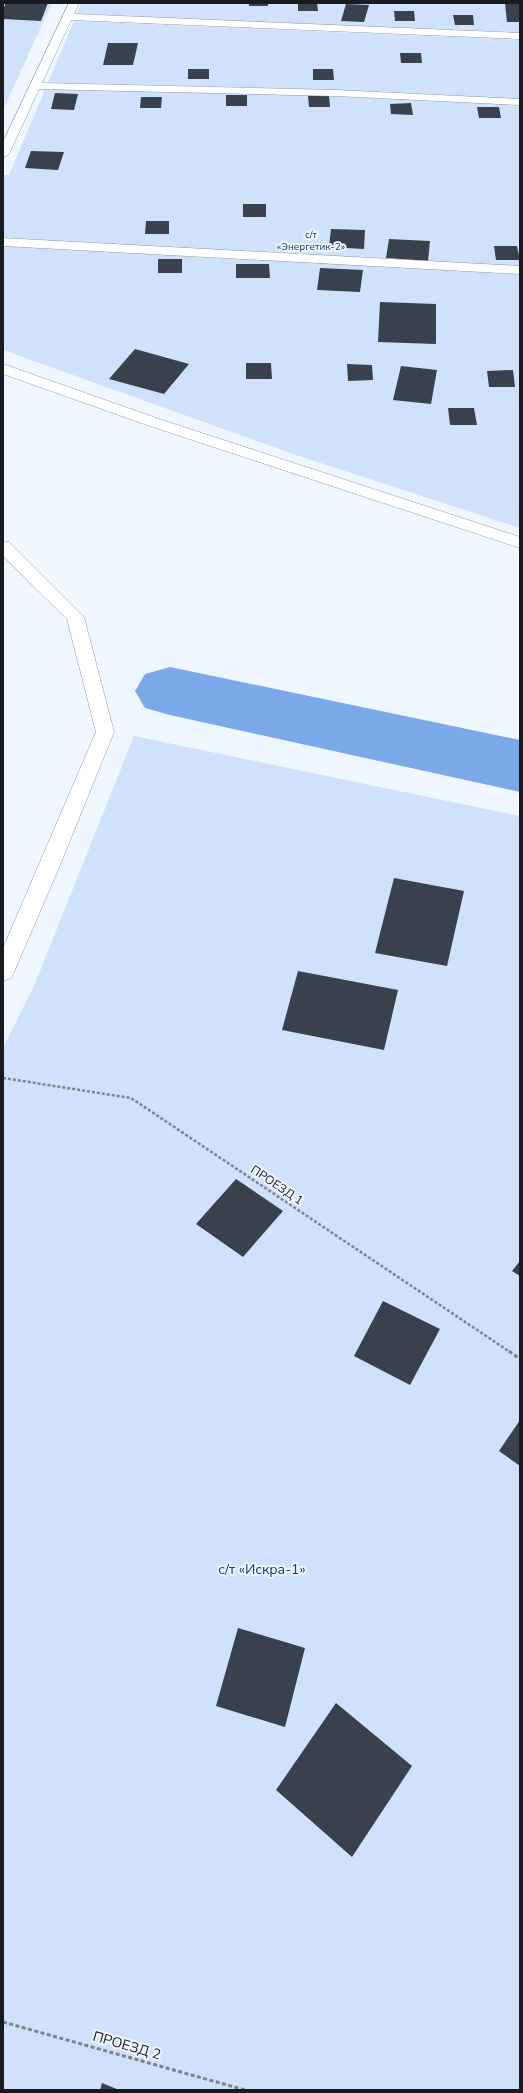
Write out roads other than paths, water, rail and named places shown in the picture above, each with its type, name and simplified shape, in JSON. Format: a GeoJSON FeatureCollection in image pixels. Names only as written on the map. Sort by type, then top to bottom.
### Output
{"type":"FeatureCollection","features":[{"type":"Feature","properties":{"kind":"main road"},"geometry":{"type":"LineString","coordinates":[[3,369],[153,422],[520,543]]}},
{"type":"Feature","properties":{"kind":"main road"},"geometry":{"type":"LineString","coordinates":[[3,546],[75,617],[105,732],[48,870],[3,972]]}},
{"type":"Feature","properties":{"kind":"lane"},"geometry":{"type":"LineString","coordinates":[[3,154],[74,3]]}},
{"type":"Feature","properties":{"kind":"lane"},"geometry":{"type":"LineString","coordinates":[[68,17],[520,36]]}},
{"type":"Feature","properties":{"kind":"lane"},"geometry":{"type":"LineString","coordinates":[[36,86],[336,93],[520,102]]}},
{"type":"Feature","properties":{"kind":"lane"},"geometry":{"type":"LineString","coordinates":[[3,242],[140,248],[520,270]]}},
{"type":"Feature","properties":{"kind":"waterway"},"geometry":{"type":"LineString","coordinates":[[170,691],[520,766]]}},
{"type":"Feature","properties":{"kind":"park label","name":"с/т «Энергетик-2»"},"geometry":{"type":"Point","coordinates":[311,240]}},
{"type":"Feature","properties":{"kind":"park label","name":"с/т «Искра-1»"},"geometry":{"type":"Point","coordinates":[262,1569]}}]}
